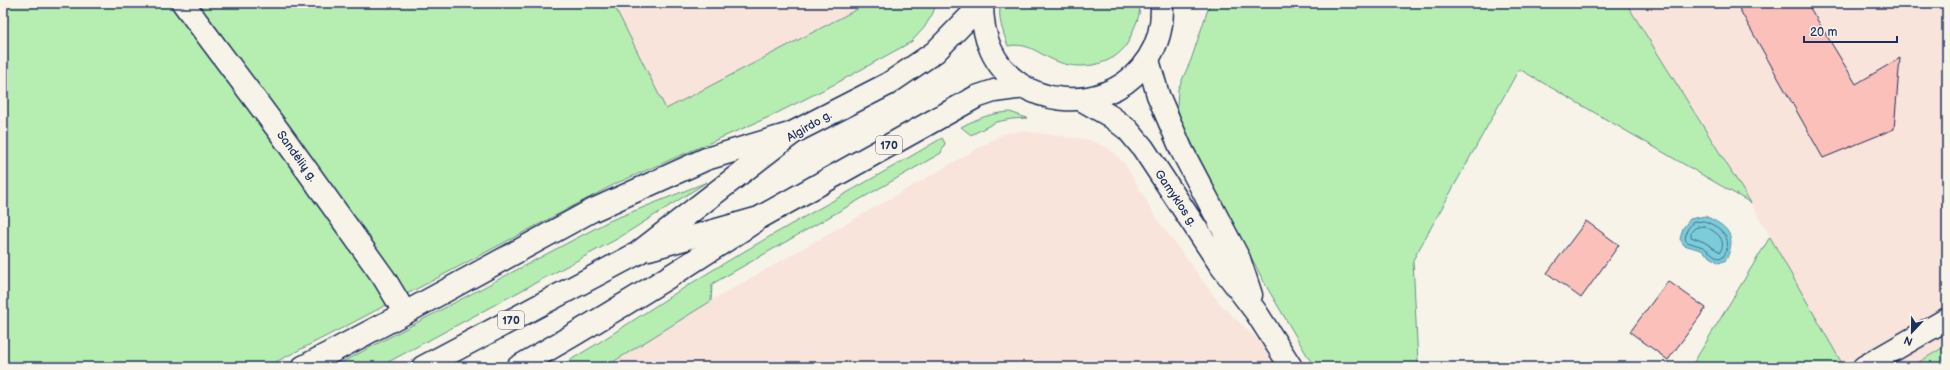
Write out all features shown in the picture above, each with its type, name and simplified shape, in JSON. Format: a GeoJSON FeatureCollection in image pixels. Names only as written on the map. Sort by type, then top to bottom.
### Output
{"type":"FeatureCollection","features":[{"type":"Feature","properties":{"kind":"street","name":"Sandėlių g."},"geometry":{"type":"LineString","coordinates":[[183,3],[384,278],[405,313]]}},
{"type":"Feature","properties":{"kind":"street","name":"Algirdo g."},"geometry":{"type":"LineString","coordinates":[[982,3],[984,28],[992,51],[1006,71],[1025,87],[1043,95],[1062,100],[1082,100],[1101,96],[1119,87],[1135,75],[1148,60],[1156,43],[1162,14],[1176,3]]}},
{"type":"Feature","properties":{"kind":"street","name":"Algirdo g."},"geometry":{"type":"LineString","coordinates":[[423,367],[638,253],[794,132],[888,84],[936,52],[982,3]]}},
{"type":"Feature","properties":{"kind":"street","name":"Gamyklos g."},"geometry":{"type":"LineString","coordinates":[[1148,60],[1158,95],[1182,151],[1239,259],[1256,312]]}},
{"type":"Feature","properties":{"kind":"street","name":"Algirdo g."},"geometry":{"type":"LineString","coordinates":[[638,253],[760,218],[976,97],[994,91],[1025,87]]}},
{"type":"Feature","properties":{"kind":"street","name":"Gamyklos g."},"geometry":{"type":"LineString","coordinates":[[1082,100],[1116,120],[1128,130],[1143,148],[1221,266],[1256,312],[1291,367]]}},
{"type":"Feature","properties":{"kind":"street"},"geometry":{"type":"LineString","coordinates":[[303,367],[591,211],[706,159],[794,132]]}},
{"type":"Feature","properties":{"kind":"street"},"geometry":{"type":"LineString","coordinates":[[518,367],[597,322],[760,218]]}},
{"type":"Feature","properties":{"kind":"street"},"geometry":{"type":"LineString","coordinates":[[1864,367],[1947,319]]}},
{"type":"Feature","properties":{"kind":"shaded area"},"geometry":{"type":"Polygon","coordinates":[[[613,3],[869,3],[666,109],[613,3]]]}},
{"type":"Feature","properties":{"kind":"shaded area"},"geometry":{"type":"Polygon","coordinates":[[[1626,3],[1947,3],[1947,345],[1911,367],[1844,367],[1751,203],[1626,3]]]}},
{"type":"Feature","properties":{"kind":"shaded area"},"geometry":{"type":"Polygon","coordinates":[[[1023,131],[1090,140],[1108,148],[1125,164],[1157,219],[1220,304],[1261,343],[1275,367],[605,367],[711,301],[1005,133],[1023,131]]]}},
{"type":"Feature","properties":{"kind":"green space"},"geometry":{"type":"Polygon","coordinates":[[[3,3],[613,3],[666,109],[869,3],[936,3],[933,13],[924,28],[911,42],[835,84],[769,117],[617,183],[266,367],[3,367],[3,3]]]}},
{"type":"Feature","properties":{"kind":"green space"},"geometry":{"type":"Polygon","coordinates":[[[1001,3],[1139,3],[1140,7],[1137,21],[1130,38],[1125,47],[1117,55],[1098,64],[1077,66],[1056,61],[1028,47],[1015,45],[1008,46],[1000,19],[1001,3]]]}},
{"type":"Feature","properties":{"kind":"green space"},"geometry":{"type":"Polygon","coordinates":[[[1210,3],[1626,3],[1751,203],[1519,69],[1413,260],[1418,363],[1425,367],[1314,367],[1265,284],[1182,124],[1177,106],[1178,89],[1191,60],[1210,3]]]}},
{"type":"Feature","properties":{"kind":"green space"},"geometry":{"type":"Polygon","coordinates":[[[1010,112],[1027,118],[996,122],[971,135],[961,127],[985,116],[1010,112]]]}},
{"type":"Feature","properties":{"kind":"green space"},"geometry":{"type":"Polygon","coordinates":[[[942,138],[945,143],[941,153],[712,284],[711,301],[605,367],[559,367],[689,284],[942,138]]]}},
{"type":"Feature","properties":{"kind":"green space"},"geometry":{"type":"Polygon","coordinates":[[[707,182],[617,239],[379,367],[333,367],[609,221],[707,182]]]}},
{"type":"Feature","properties":{"kind":"green space"},"geometry":{"type":"Polygon","coordinates":[[[1770,237],[1844,367],[1691,367],[1770,237]]]}},
{"type":"Feature","properties":{"kind":"green space"},"geometry":{"type":"Polygon","coordinates":[[[1947,345],[1947,367],[1911,367],[1947,345]]]}},
{"type":"Feature","properties":{"kind":"water"},"geometry":{"type":"Polygon","coordinates":[[[1705,216],[1724,228],[1728,232],[1730,238],[1731,244],[1726,260],[1719,263],[1701,250],[1684,245],[1680,239],[1683,228],[1690,219],[1705,216]]]}},
{"type":"Feature","properties":{"kind":"building"},"geometry":{"type":"Polygon","coordinates":[[[1736,3],[1807,3],[1856,84],[1900,58],[1894,129],[1823,158],[1736,3]]]}},
{"type":"Feature","properties":{"kind":"building"},"geometry":{"type":"Polygon","coordinates":[[[1586,221],[1619,245],[1581,298],[1547,273],[1586,221]]]}},
{"type":"Feature","properties":{"kind":"building"},"geometry":{"type":"Polygon","coordinates":[[[1668,281],[1706,308],[1668,360],[1630,332],[1668,281]]]}}]}
